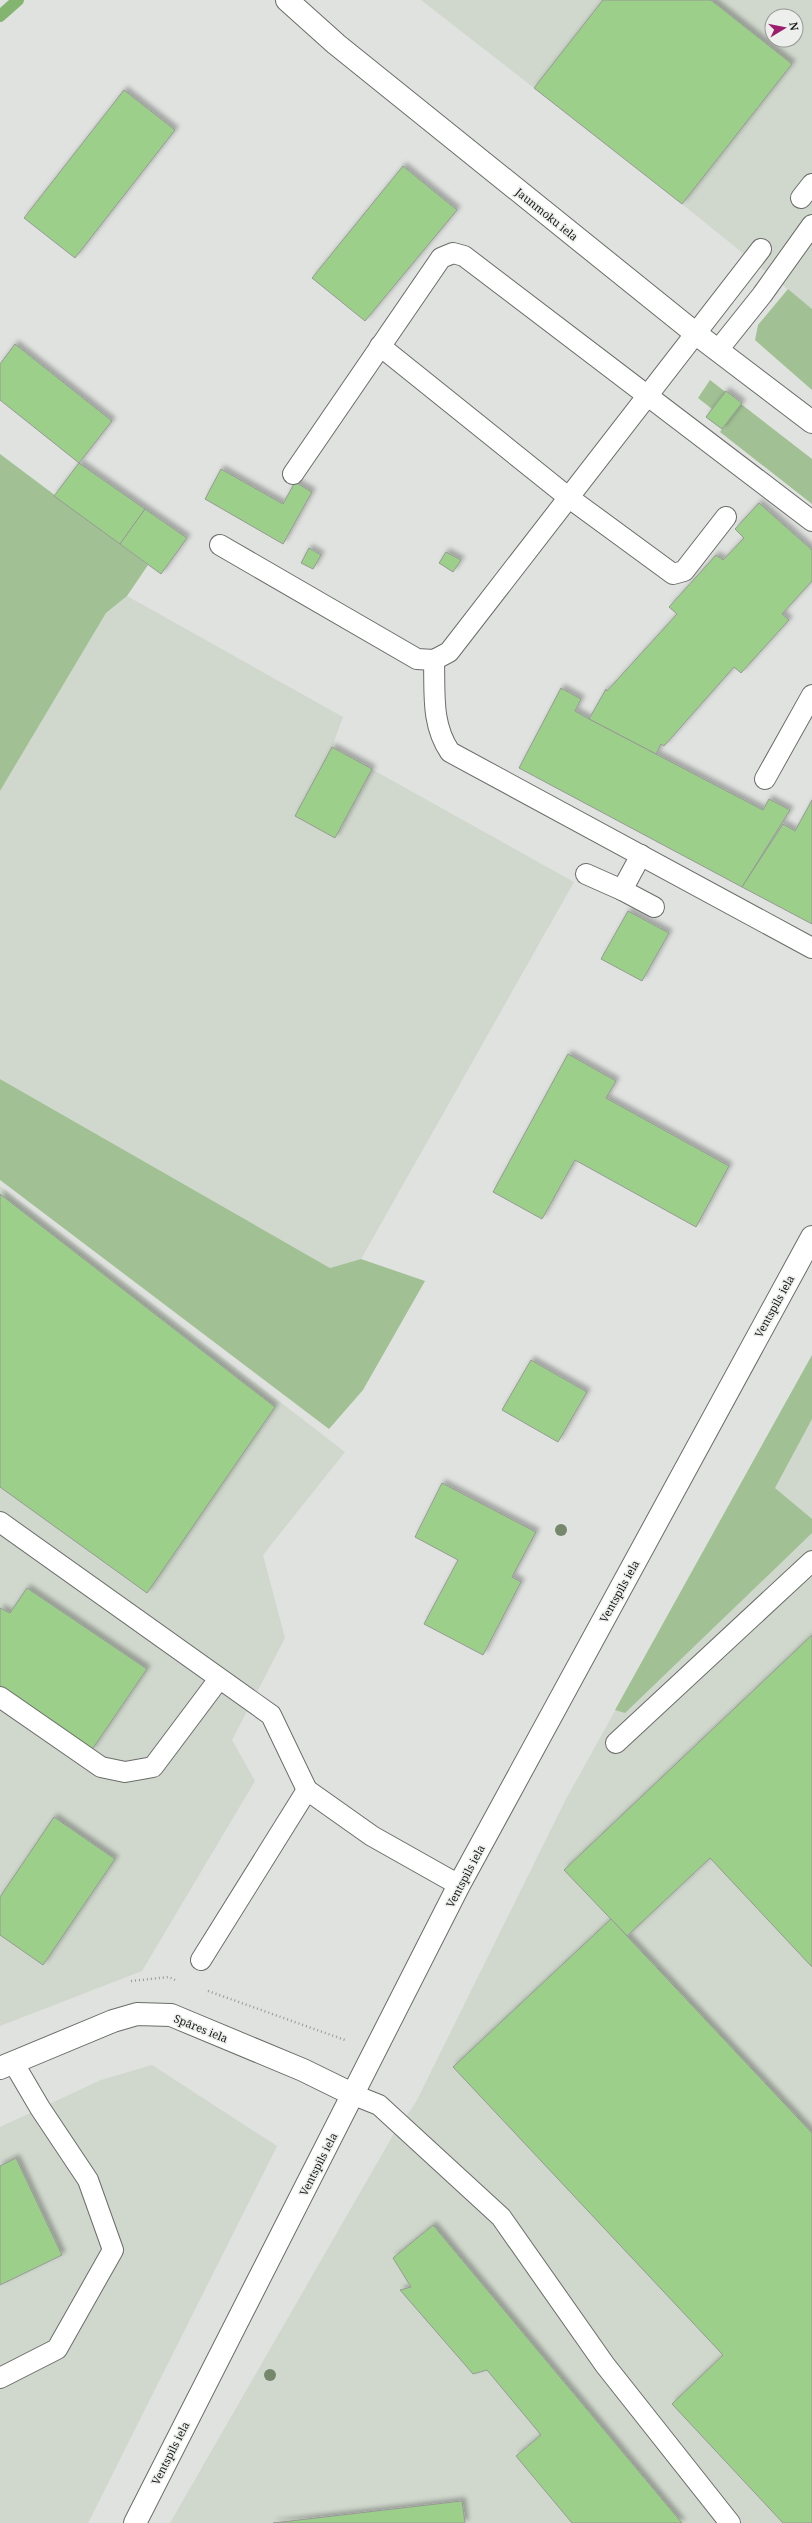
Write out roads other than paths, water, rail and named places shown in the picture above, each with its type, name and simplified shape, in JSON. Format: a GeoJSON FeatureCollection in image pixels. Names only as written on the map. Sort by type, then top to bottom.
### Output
{"type":"FeatureCollection","features":[{"type":"Feature","properties":{"kind":"street","name":"Jaunmoku iela"},"geometry":{"type":"LineString","coordinates":[[287,0],[336,44],[695,333],[812,422]]}},
{"type":"Feature","properties":{"kind":"street","name":"Ventspils iela"},"geometry":{"type":"LineString","coordinates":[[134,2523],[354,2095],[459,1885],[812,1237]]}},
{"type":"Feature","properties":{"kind":"street","name":"Spāres iela"},"geometry":{"type":"LineString","coordinates":[[7,2065],[113,2021],[136,2014],[172,2015],[304,2070],[354,2095]]}},
{"type":"Feature","properties":{"kind":"lane"},"geometry":{"type":"LineString","coordinates":[[718,350],[762,295],[812,225]]}},
{"type":"Feature","properties":{"kind":"lane"},"geometry":{"type":"LineString","coordinates":[[220,545],[417,659],[434,660],[449,652],[647,394],[761,249]]}},
{"type":"Feature","properties":{"kind":"lane"},"geometry":{"type":"LineString","coordinates":[[293,474],[441,258],[453,253],[464,256],[812,521]]}},
{"type":"Feature","properties":{"kind":"lane"},"geometry":{"type":"LineString","coordinates":[[380,346],[568,498],[673,574],[684,571],[726,517]]}},
{"type":"Feature","properties":{"kind":"lane"},"geometry":{"type":"LineString","coordinates":[[434,660],[436,723],[441,738],[450,752],[812,948]]}},
{"type":"Feature","properties":{"kind":"lane"},"geometry":{"type":"LineString","coordinates":[[765,779],[812,695]]}},
{"type":"Feature","properties":{"kind":"lane"},"geometry":{"type":"LineString","coordinates":[[622,890],[641,855]]}},
{"type":"Feature","properties":{"kind":"lane"},"geometry":{"type":"LineString","coordinates":[[586,874],[622,890],[654,908]]}},
{"type":"Feature","properties":{"kind":"lane"},"geometry":{"type":"LineString","coordinates":[[0,1522],[271,1715],[308,1790],[372,1836],[459,1885]]}},
{"type":"Feature","properties":{"kind":"lane"},"geometry":{"type":"LineString","coordinates":[[616,1743],[812,1561]]}},
{"type":"Feature","properties":{"kind":"lane"},"geometry":{"type":"LineString","coordinates":[[0,1697],[101,1767],[125,1772],[153,1767],[219,1679]]}},
{"type":"Feature","properties":{"kind":"lane"},"geometry":{"type":"LineString","coordinates":[[201,1960],[308,1790]]}},
{"type":"Feature","properties":{"kind":"lane"},"geometry":{"type":"LineString","coordinates":[[0,2378],[57,2349],[113,2250],[88,2180],[40,2108],[7,2065]]}},
{"type":"Feature","properties":{"kind":"lane"},"geometry":{"type":"LineString","coordinates":[[354,2095],[379,2105],[501,2217],[605,2365],[730,2523]]}},
{"type":"Feature","properties":{"kind":"waterway"},"geometry":{"type":"LineString","coordinates":[[0,16],[18,0]]}}]}
